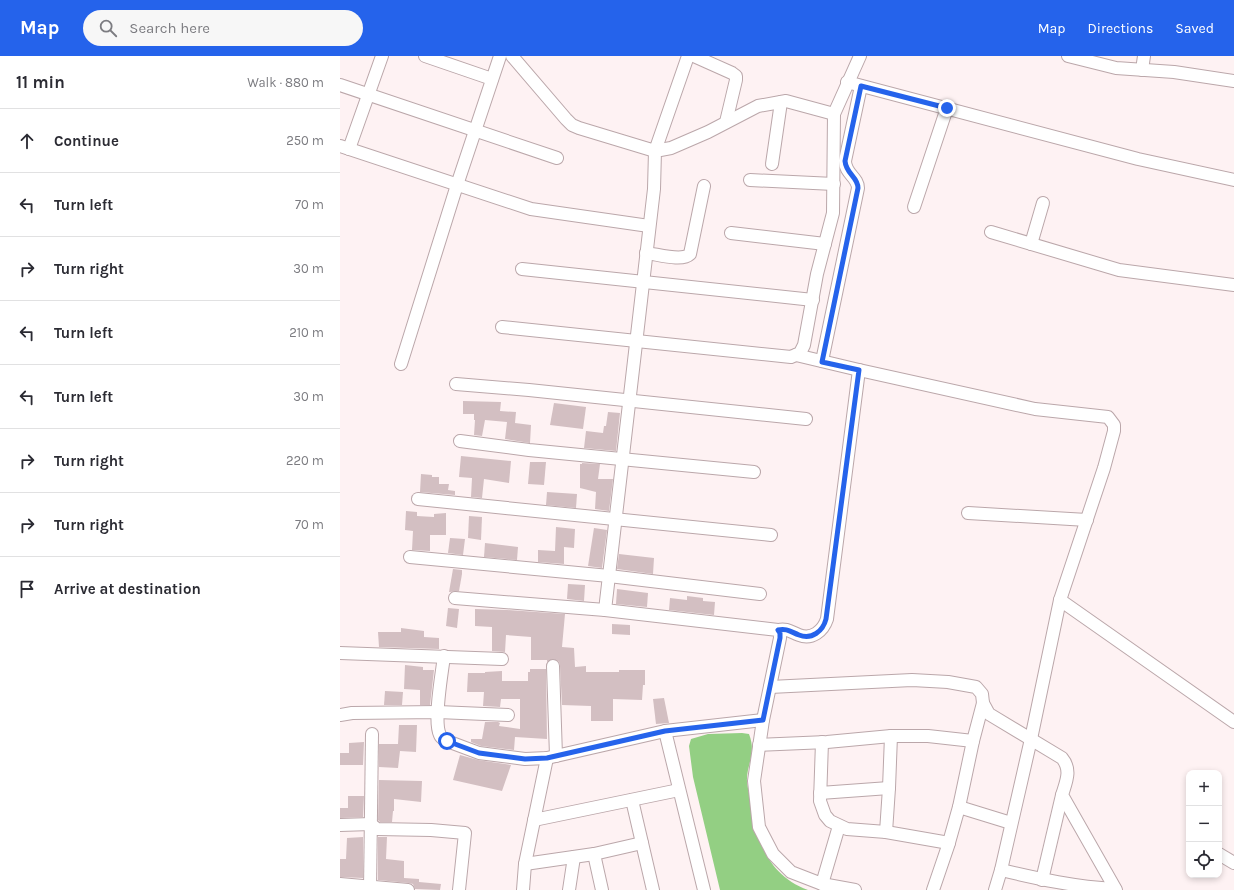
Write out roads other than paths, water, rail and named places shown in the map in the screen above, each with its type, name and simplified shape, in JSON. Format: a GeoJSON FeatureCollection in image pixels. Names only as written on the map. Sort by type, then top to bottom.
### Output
{"type":"FeatureCollection","features":[{"type":"Feature","properties":{"kind":"street"},"geometry":{"type":"LineString","coordinates":[[382,56],[345,148],[531,209],[649,226]]}},
{"type":"Feature","properties":{"kind":"street"},"geometry":{"type":"LineString","coordinates":[[425,56],[492,79]]}},
{"type":"Feature","properties":{"kind":"street"},"geometry":{"type":"LineString","coordinates":[[402,364],[474,130],[500,56]]}},
{"type":"Feature","properties":{"kind":"street"},"geometry":{"type":"LineString","coordinates":[[512,56],[572,125],[655,151],[672,148],[708,132],[758,106],[786,101],[834,114]]}},
{"type":"Feature","properties":{"kind":"street"},"geometry":{"type":"LineString","coordinates":[[605,610],[654,189],[655,151],[688,56]]}},
{"type":"Feature","properties":{"kind":"street"},"geometry":{"type":"LineString","coordinates":[[694,56],[735,74],[736,80],[726,122]]}},
{"type":"Feature","properties":{"kind":"street"},"geometry":{"type":"LineString","coordinates":[[502,327],[790,357],[800,354],[803,350],[817,274],[833,213],[834,114],[847,82],[860,56]]}},
{"type":"Feature","properties":{"kind":"street"},"geometry":{"type":"LineString","coordinates":[[1068,56],[1116,68],[1174,72],[1234,81]]}},
{"type":"Feature","properties":{"kind":"street"},"geometry":{"type":"LineString","coordinates":[[1142,70],[1144,56]]}},
{"type":"Feature","properties":{"kind":"street"},"geometry":{"type":"LineString","coordinates":[[847,82],[1138,159],[1234,180]]}},
{"type":"Feature","properties":{"kind":"street"},"geometry":{"type":"LineString","coordinates":[[340,85],[557,158]]}},
{"type":"Feature","properties":{"kind":"street"},"geometry":{"type":"LineString","coordinates":[[822,362],[858,188],[856,180],[847,170],[845,161],[861,86]]}},
{"type":"Feature","properties":{"kind":"street"},"geometry":{"type":"LineString","coordinates":[[772,164],[781,102]]}},
{"type":"Feature","properties":{"kind":"street"},"geometry":{"type":"LineString","coordinates":[[914,208],[947,108]]}},
{"type":"Feature","properties":{"kind":"street"},"geometry":{"type":"LineString","coordinates":[[750,180],[834,184]]}},
{"type":"Feature","properties":{"kind":"street"},"geometry":{"type":"LineString","coordinates":[[646,253],[681,258],[690,254],[704,186]]}},
{"type":"Feature","properties":{"kind":"street"},"geometry":{"type":"LineString","coordinates":[[1031,244],[1043,204]]}},
{"type":"Feature","properties":{"kind":"street"},"geometry":{"type":"LineString","coordinates":[[991,232],[1119,270],[1234,285]]}},
{"type":"Feature","properties":{"kind":"street"},"geometry":{"type":"LineString","coordinates":[[731,233],[825,244]]}},
{"type":"Feature","properties":{"kind":"street"},"geometry":{"type":"LineString","coordinates":[[522,269],[813,300]]}},
{"type":"Feature","properties":{"kind":"street"},"geometry":{"type":"LineString","coordinates":[[796,355],[1035,409],[1108,417],[1114,425],[1114,431],[1060,600],[1031,739],[995,890]]}},
{"type":"Feature","properties":{"kind":"street"},"geometry":{"type":"LineString","coordinates":[[455,598],[605,610],[789,630],[801,636],[814,635],[824,627],[828,612],[859,370]]}},
{"type":"Feature","properties":{"kind":"street"},"geometry":{"type":"LineString","coordinates":[[456,384],[629,400],[806,419]]}},
{"type":"Feature","properties":{"kind":"street"},"geometry":{"type":"LineString","coordinates":[[460,441],[529,450],[754,472]]}},
{"type":"Feature","properties":{"kind":"street"},"geometry":{"type":"LineString","coordinates":[[418,499],[771,535]]}},
{"type":"Feature","properties":{"kind":"street"},"geometry":{"type":"LineString","coordinates":[[968,513],[1086,520]]}},
{"type":"Feature","properties":{"kind":"street"},"geometry":{"type":"LineString","coordinates":[[410,557],[608,576],[760,594]]}},
{"type":"Feature","properties":{"kind":"street"},"geometry":{"type":"LineString","coordinates":[[1060,600],[1234,722]]}},
{"type":"Feature","properties":{"kind":"street"},"geometry":{"type":"LineString","coordinates":[[778,630],[780,633],[780,638],[763,720],[754,781],[759,827],[773,854],[791,872],[822,884],[855,890]]}},
{"type":"Feature","properties":{"kind":"street"},"geometry":{"type":"LineString","coordinates":[[340,653],[502,659]]}},
{"type":"Feature","properties":{"kind":"street"},"geometry":{"type":"LineString","coordinates":[[444,656],[438,712],[439,734],[447,741],[479,753],[525,759],[551,757],[665,731],[763,720]]}},
{"type":"Feature","properties":{"kind":"street"},"geometry":{"type":"LineString","coordinates":[[523,890],[525,864],[534,820],[551,757],[553,666]]}},
{"type":"Feature","properties":{"kind":"street"},"geometry":{"type":"LineString","coordinates":[[770,687],[912,680],[948,682],[976,687],[982,694],[983,703],[989,714],[1062,758],[1065,762],[1068,773],[1042,880]]}},
{"type":"Feature","properties":{"kind":"street"},"geometry":{"type":"LineString","coordinates":[[933,890],[949,843],[959,807],[972,741],[983,703]]}},
{"type":"Feature","properties":{"kind":"street"},"geometry":{"type":"LineString","coordinates":[[340,715],[352,713],[438,712],[508,715]]}},
{"type":"Feature","properties":{"kind":"street"},"geometry":{"type":"LineString","coordinates":[[665,731],[704,890]]}},
{"type":"Feature","properties":{"kind":"street"},"geometry":{"type":"LineString","coordinates":[[370,888],[372,734]]}},
{"type":"Feature","properties":{"kind":"street"},"geometry":{"type":"LineString","coordinates":[[760,745],[822,742],[891,736],[928,736],[972,741]]}},
{"type":"Feature","properties":{"kind":"street"},"geometry":{"type":"LineString","coordinates":[[886,832],[891,736]]}},
{"type":"Feature","properties":{"kind":"street"},"geometry":{"type":"LineString","coordinates":[[822,742],[820,801],[825,815],[830,821],[839,826],[858,831],[886,832],[949,843]]}},
{"type":"Feature","properties":{"kind":"street"},"geometry":{"type":"LineString","coordinates":[[820,793],[889,788]]}},
{"type":"Feature","properties":{"kind":"street"},"geometry":{"type":"LineString","coordinates":[[534,820],[679,790]]}},
{"type":"Feature","properties":{"kind":"street"},"geometry":{"type":"LineString","coordinates":[[1062,795],[1115,889]]}},
{"type":"Feature","properties":{"kind":"street"},"geometry":{"type":"LineString","coordinates":[[632,800],[653,890]]}},
{"type":"Feature","properties":{"kind":"street"},"geometry":{"type":"LineString","coordinates":[[959,807],[1011,823]]}},
{"type":"Feature","properties":{"kind":"street"},"geometry":{"type":"LineString","coordinates":[[340,825],[371,824],[377,829],[431,830],[465,833],[459,890]]}},
{"type":"Feature","properties":{"kind":"street"},"geometry":{"type":"LineString","coordinates":[[822,884],[839,826]]}},
{"type":"Feature","properties":{"kind":"street"},"geometry":{"type":"LineString","coordinates":[[525,864],[594,854],[642,843]]}},
{"type":"Feature","properties":{"kind":"street"},"geometry":{"type":"LineString","coordinates":[[594,854],[602,890]]}},
{"type":"Feature","properties":{"kind":"street"},"geometry":{"type":"LineString","coordinates":[[1222,856],[1234,863]]}},
{"type":"Feature","properties":{"kind":"street"},"geometry":{"type":"LineString","coordinates":[[569,890],[574,857]]}},
{"type":"Feature","properties":{"kind":"street"},"geometry":{"type":"LineString","coordinates":[[1001,870],[1042,880],[1094,888],[1115,889]]}},
{"type":"Feature","properties":{"kind":"street"},"geometry":{"type":"LineString","coordinates":[[340,884],[370,888],[408,890]]}}]}
